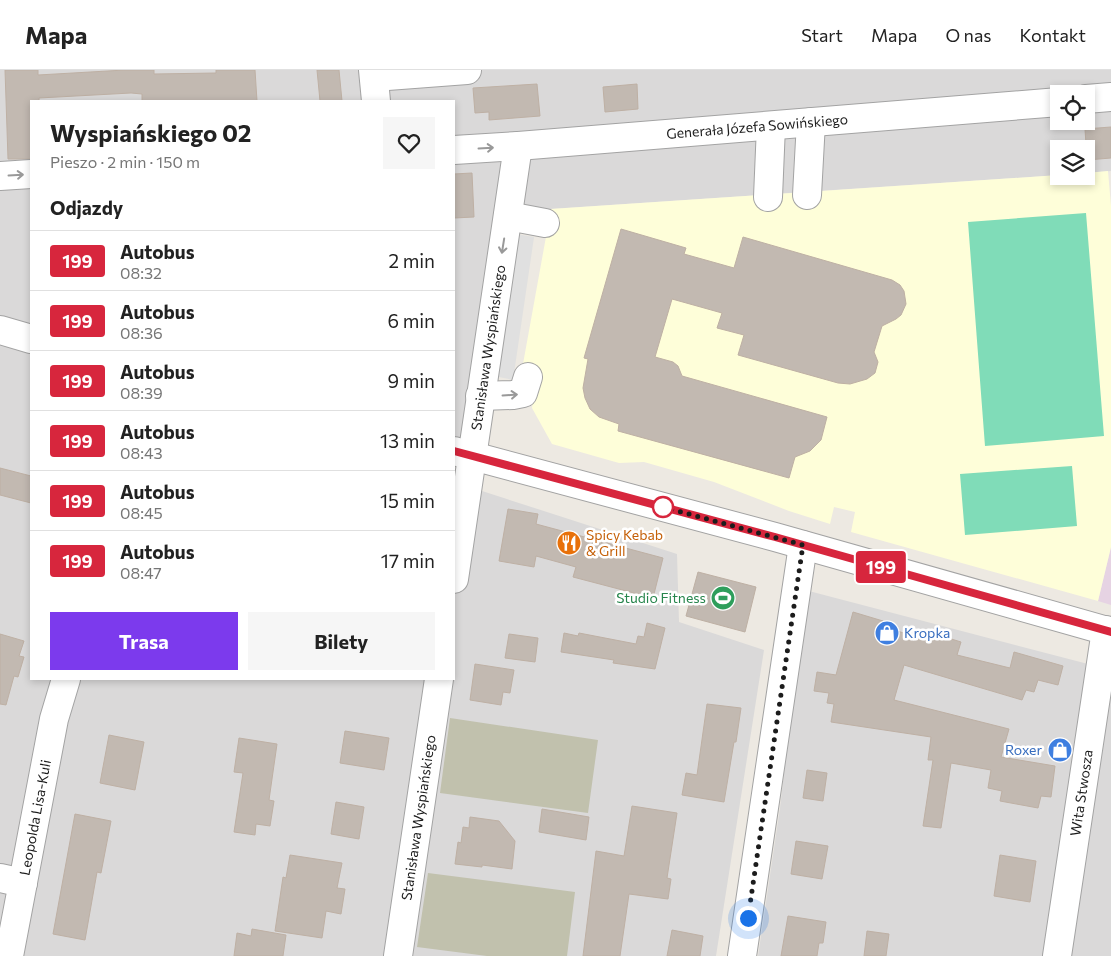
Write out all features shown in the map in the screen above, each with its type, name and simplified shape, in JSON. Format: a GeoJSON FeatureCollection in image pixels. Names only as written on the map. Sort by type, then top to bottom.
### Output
{"type":"FeatureCollection","features":[{"type":"Feature","properties":{"kind":"street"},"geometry":{"type":"LineString","coordinates":[[375,83],[467,70]]}},
{"type":"Feature","properties":{"kind":"street"},"geometry":{"type":"LineString","coordinates":[[1095,98],[1111,97]]}},
{"type":"Feature","properties":{"kind":"street","name":"Generała Józefa Sowińskiego"},"geometry":{"type":"LineString","coordinates":[[455,150],[1050,103]]}},
{"type":"Feature","properties":{"kind":"street"},"geometry":{"type":"LineString","coordinates":[[807,195],[811,122]]}},
{"type":"Feature","properties":{"kind":"street"},"geometry":{"type":"LineString","coordinates":[[768,197],[770,126]]}},
{"type":"Feature","properties":{"kind":"street","name":"Stanisława Wyspiańskiego"},"geometry":{"type":"LineString","coordinates":[[455,562],[462,453],[480,396],[518,146]]}},
{"type":"Feature","properties":{"kind":"street"},"geometry":{"type":"LineString","coordinates":[[0,176],[30,174]]}},
{"type":"Feature","properties":{"kind":"street"},"geometry":{"type":"LineString","coordinates":[[508,216],[545,222]]}},
{"type":"Feature","properties":{"kind":"street"},"geometry":{"type":"LineString","coordinates":[[0,330],[30,339]]}},
{"type":"Feature","properties":{"kind":"street"},"geometry":{"type":"LineString","coordinates":[[480,396],[523,393],[528,378]]}},
{"type":"Feature","properties":{"kind":"street"},"geometry":{"type":"LineString","coordinates":[[462,453],[803,545],[1108,631]]}},
{"type":"Feature","properties":{"kind":"street"},"geometry":{"type":"LineString","coordinates":[[742,956],[803,545]]}},
{"type":"Feature","properties":{"kind":"street","name":"Wita Stwosza"},"geometry":{"type":"LineString","coordinates":[[1057,956],[1108,631]]}},
{"type":"Feature","properties":{"kind":"street","name":"Leopolda Lisa-Kuli"},"geometry":{"type":"LineString","coordinates":[[9,956],[12,881],[66,680]]}},
{"type":"Feature","properties":{"kind":"street","name":"Stanisława Wyspiańskiego"},"geometry":{"type":"LineString","coordinates":[[398,956],[439,680]]}},
{"type":"Feature","properties":{"kind":"shaded area"},"geometry":{"type":"Polygon","coordinates":[[[0,70],[1111,70],[1111,171],[1095,172],[1095,140],[1050,140],[1050,176],[506,212],[468,451],[455,447],[455,100],[30,100],[30,335],[0,327],[0,70]]]}},
{"type":"Feature","properties":{"kind":"shaded area"},"geometry":{"type":"Polygon","coordinates":[[[1108,171],[1111,206],[1111,547],[1098,601],[851,532],[855,512],[834,507],[830,524],[789,511],[714,482],[644,462],[619,463],[552,444],[532,408],[536,378],[521,375],[551,209],[1050,176],[1050,185],[1095,185],[1095,172],[1108,171]]]}},
{"type":"Feature","properties":{"kind":"shaded area"},"geometry":{"type":"Polygon","coordinates":[[[516,234],[534,237],[513,380],[494,376],[516,234]]]}},
{"type":"Feature","properties":{"kind":"shaded area"},"geometry":{"type":"Polygon","coordinates":[[[0,336],[30,346],[30,680],[455,680],[455,482],[677,554],[679,622],[764,650],[716,956],[0,956],[0,336]]]}},
{"type":"Feature","properties":{"kind":"shaded area"},"geometry":{"type":"Polygon","coordinates":[[[1111,547],[1111,605],[1098,601],[1111,547]]]}},
{"type":"Feature","properties":{"kind":"shaded area"},"geometry":{"type":"Polygon","coordinates":[[[805,590],[1111,670],[1111,956],[758,956],[780,808],[805,590]]]}},
{"type":"Feature","properties":{"kind":"shaded area"},"geometry":{"type":"Polygon","coordinates":[[[450,718],[598,740],[588,813],[440,793],[450,718]]]}},
{"type":"Feature","properties":{"kind":"shaded area"},"geometry":{"type":"Polygon","coordinates":[[[428,873],[575,892],[567,956],[487,956],[417,947],[428,873]]]}},
{"type":"Feature","properties":{"kind":"green space"},"geometry":{"type":"Polygon","coordinates":[[[1086,213],[1104,436],[985,446],[968,222],[1086,213]]]}},
{"type":"Feature","properties":{"kind":"green space"},"geometry":{"type":"Polygon","coordinates":[[[1072,466],[1077,526],[965,535],[960,474],[1072,466]]]}},
{"type":"Feature","properties":{"kind":"building"},"geometry":{"type":"Polygon","coordinates":[[[5,70],[38,70],[38,75],[125,70],[154,70],[154,74],[216,73],[216,70],[255,70],[257,100],[142,100],[142,94],[131,93],[30,100],[30,159],[8,159],[5,70]]]}},
{"type":"Feature","properties":{"kind":"building"},"geometry":{"type":"Polygon","coordinates":[[[317,70],[339,70],[342,100],[320,100],[317,70]]]}},
{"type":"Feature","properties":{"kind":"building"},"geometry":{"type":"Polygon","coordinates":[[[537,84],[540,116],[489,120],[489,112],[475,113],[473,88],[537,84]]]}},
{"type":"Feature","properties":{"kind":"building"},"geometry":{"type":"Polygon","coordinates":[[[637,84],[638,109],[605,112],[603,87],[637,84]]]}},
{"type":"Feature","properties":{"kind":"building"},"geometry":{"type":"Polygon","coordinates":[[[1111,127],[1111,158],[1095,159],[1095,140],[1086,140],[1085,130],[1095,130],[1095,128],[1111,127]]]}},
{"type":"Feature","properties":{"kind":"building"},"geometry":{"type":"Polygon","coordinates":[[[472,173],[474,217],[455,218],[455,174],[472,173]]]}},
{"type":"Feature","properties":{"kind":"building"},"geometry":{"type":"Polygon","coordinates":[[[621,229],[686,248],[684,254],[734,268],[743,237],[892,280],[900,285],[904,291],[906,304],[901,315],[882,326],[874,352],[878,362],[875,373],[867,379],[850,384],[838,383],[738,355],[744,335],[717,328],[722,313],[672,299],[655,357],[673,362],[678,366],[682,376],[827,417],[821,440],[810,451],[795,457],[789,478],[618,431],[619,424],[599,417],[590,409],[583,388],[588,359],[584,358],[621,229]]]}},
{"type":"Feature","properties":{"kind":"building"},"geometry":{"type":"Polygon","coordinates":[[[0,468],[30,476],[30,503],[0,495],[0,468]]]}},
{"type":"Feature","properties":{"kind":"building"},"geometry":{"type":"Polygon","coordinates":[[[508,509],[538,514],[536,524],[663,558],[653,598],[573,577],[576,567],[536,556],[534,567],[499,561],[508,509]]]}},
{"type":"Feature","properties":{"kind":"building"},"geometry":{"type":"Polygon","coordinates":[[[698,572],[756,587],[745,632],[686,616],[698,572]]]}},
{"type":"Feature","properties":{"kind":"building"},"geometry":{"type":"Polygon","coordinates":[[[853,612],[883,621],[882,624],[895,628],[894,630],[930,641],[932,633],[961,642],[957,655],[1010,668],[1014,652],[1063,666],[1058,685],[1038,680],[1034,692],[1026,690],[1022,700],[904,665],[894,700],[1009,729],[1001,757],[1055,766],[1051,797],[1041,796],[1038,808],[1000,801],[1002,791],[988,788],[991,770],[951,763],[941,828],[923,826],[933,760],[928,760],[931,737],[831,722],[834,704],[827,703],[829,693],[814,691],[817,672],[836,675],[853,612]]]}},
{"type":"Feature","properties":{"kind":"building"},"geometry":{"type":"Polygon","coordinates":[[[647,623],[665,628],[655,669],[613,663],[614,660],[561,652],[564,633],[578,636],[579,633],[636,644],[638,636],[644,637],[647,623]]]}},
{"type":"Feature","properties":{"kind":"building"},"geometry":{"type":"Polygon","coordinates":[[[0,634],[24,641],[19,656],[24,657],[18,677],[14,676],[6,705],[0,704],[0,634]]]}},
{"type":"Feature","properties":{"kind":"building"},"geometry":{"type":"Polygon","coordinates":[[[509,634],[538,638],[535,662],[505,658],[509,634]]]}},
{"type":"Feature","properties":{"kind":"building"},"geometry":{"type":"Polygon","coordinates":[[[475,664],[514,670],[510,693],[503,692],[501,705],[470,700],[475,664]]]}},
{"type":"Feature","properties":{"kind":"building"},"geometry":{"type":"Polygon","coordinates":[[[707,704],[741,708],[724,802],[682,795],[686,773],[697,775],[707,704]]]}},
{"type":"Feature","properties":{"kind":"building"},"geometry":{"type":"Polygon","coordinates":[[[345,731],[389,738],[384,770],[340,763],[345,731]]]}},
{"type":"Feature","properties":{"kind":"building"},"geometry":{"type":"Polygon","coordinates":[[[109,735],[144,742],[135,790],[100,783],[109,735]]]}},
{"type":"Feature","properties":{"kind":"building"},"geometry":{"type":"Polygon","coordinates":[[[239,738],[277,744],[269,800],[274,801],[270,826],[256,824],[255,835],[234,832],[243,773],[234,772],[239,738]]]}},
{"type":"Feature","properties":{"kind":"building"},"geometry":{"type":"Polygon","coordinates":[[[807,770],[827,773],[823,801],[803,798],[807,770]]]}},
{"type":"Feature","properties":{"kind":"building"},"geometry":{"type":"Polygon","coordinates":[[[336,802],[364,807],[359,839],[331,834],[336,802]]]}},
{"type":"Feature","properties":{"kind":"building"},"geometry":{"type":"Polygon","coordinates":[[[632,806],[677,813],[667,878],[671,879],[668,899],[629,894],[620,956],[583,956],[596,851],[624,856],[632,806]]]}},
{"type":"Feature","properties":{"kind":"building"},"geometry":{"type":"Polygon","coordinates":[[[542,809],[589,817],[586,840],[539,832],[542,809]]]}},
{"type":"Feature","properties":{"kind":"building"},"geometry":{"type":"Polygon","coordinates":[[[75,814],[111,821],[101,873],[97,872],[85,940],[53,934],[75,814]]]}},
{"type":"Feature","properties":{"kind":"building"},"geometry":{"type":"Polygon","coordinates":[[[470,817],[499,821],[515,841],[512,869],[455,864],[458,842],[461,843],[463,827],[469,828],[470,817]]]}},
{"type":"Feature","properties":{"kind":"building"},"geometry":{"type":"Polygon","coordinates":[[[796,841],[828,846],[822,879],[791,874],[796,841]]]}},
{"type":"Feature","properties":{"kind":"building"},"geometry":{"type":"Polygon","coordinates":[[[290,855],[342,863],[337,888],[345,889],[341,914],[326,911],[322,938],[275,931],[283,877],[286,878],[290,855]]]}},
{"type":"Feature","properties":{"kind":"building"},"geometry":{"type":"Polygon","coordinates":[[[1000,855],[1036,861],[1030,902],[994,896],[1000,855]]]}},
{"type":"Feature","properties":{"kind":"building"},"geometry":{"type":"Polygon","coordinates":[[[788,916],[826,922],[823,943],[819,943],[817,956],[781,956],[788,916]]]}},
{"type":"Feature","properties":{"kind":"building"},"geometry":{"type":"Polygon","coordinates":[[[252,929],[286,935],[283,956],[234,956],[237,933],[251,936],[252,929]]]}},
{"type":"Feature","properties":{"kind":"building"},"geometry":{"type":"Polygon","coordinates":[[[672,930],[703,936],[700,956],[667,956],[672,930]]]}},
{"type":"Feature","properties":{"kind":"building"},"geometry":{"type":"Polygon","coordinates":[[[867,931],[889,934],[886,956],[864,956],[867,931]]]}},
{"type":"Feature","properties":{"kind":"bus line","name":"199"},"geometry":{"type":"LineString","coordinates":[[455,451],[775,537],[1111,632]]}},
{"type":"Feature","properties":{"kind":"place","name":"Spicy Kebab & Grill"},"geometry":{"type":"Point","coordinates":[569,543]}},
{"type":"Feature","properties":{"kind":"place","name":"Studio Fitness"},"geometry":{"type":"Point","coordinates":[723,598]}},
{"type":"Feature","properties":{"kind":"place","name":"Kropka"},"geometry":{"type":"Point","coordinates":[887,633]}},
{"type":"Feature","properties":{"kind":"place","name":"Roxer"},"geometry":{"type":"Point","coordinates":[1060,750]}},
{"type":"Feature","properties":{"kind":"route"},"geometry":{"type":"LineString","coordinates":[[663,507],[803,545],[748,918]]}}]}
